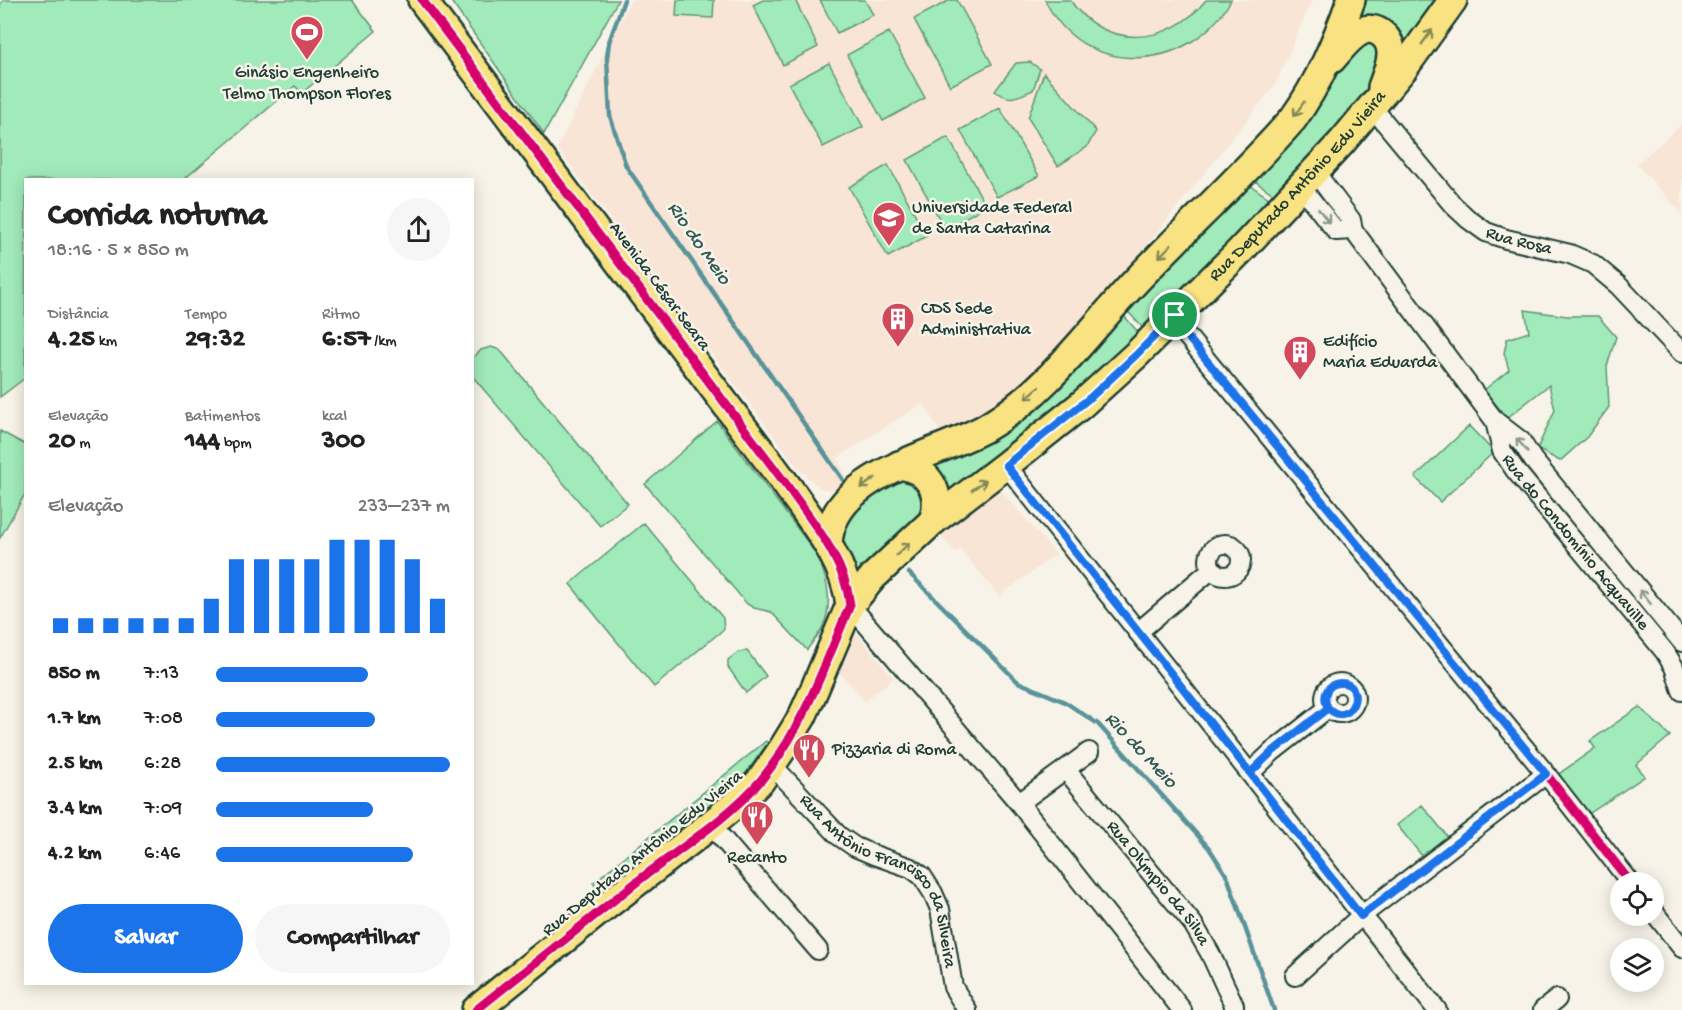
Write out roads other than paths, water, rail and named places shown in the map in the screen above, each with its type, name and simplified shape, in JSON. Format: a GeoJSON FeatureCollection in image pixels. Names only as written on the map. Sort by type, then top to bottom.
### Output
{"type":"FeatureCollection","features":[{"type":"Feature","properties":{"kind":"main road","name":"Avenida César Seara"},"geometry":{"type":"LineString","coordinates":[[422,0],[788,487],[842,569],[850,605]]}},
{"type":"Feature","properties":{"kind":"main road"},"geometry":{"type":"LineString","coordinates":[[828,545],[830,527],[841,507],[863,486],[899,465],[986,428],[1046,381],[1134,284],[1282,132],[1305,102],[1323,69],[1351,0]]}},
{"type":"Feature","properties":{"kind":"main road","name":"Rua Deputado Antônio Edu Vieira"},"geometry":{"type":"LineString","coordinates":[[933,521],[1099,390],[1241,250],[1308,180],[1375,103],[1453,1]]}},
{"type":"Feature","properties":{"kind":"main road"},"geometry":{"type":"LineString","coordinates":[[1323,69],[1353,36],[1363,30],[1371,29],[1380,32],[1389,41],[1392,54],[1375,103]]}},
{"type":"Feature","properties":{"kind":"main road"},"geometry":{"type":"LineString","coordinates":[[842,569],[852,575],[873,577],[933,521],[937,504],[929,480],[915,469],[899,465]]}},
{"type":"Feature","properties":{"kind":"main road","name":"Avenida César Seara"},"geometry":{"type":"LineString","coordinates":[[788,487],[823,507],[833,509],[841,507]]}},
{"type":"Feature","properties":{"kind":"main road","name":"Rua Deputado Antônio Edu Vieira"},"geometry":{"type":"LineString","coordinates":[[476,1010],[597,912],[711,825],[761,780],[802,717],[850,605],[873,577]]}},
{"type":"Feature","properties":{"kind":"street","name":"Rua Rosa"},"geometry":{"type":"LineString","coordinates":[[1375,103],[1453,206],[1468,219],[1486,232],[1570,254],[1593,264],[1618,285],[1682,353]]}},
{"type":"Feature","properties":{"kind":"street","name":"Rua do Condomínio Acquaville"},"geometry":{"type":"LineString","coordinates":[[1308,180],[1336,231],[1353,230],[1495,421],[1521,441],[1533,460],[1682,641]]}},
{"type":"Feature","properties":{"kind":"street"},"geometry":{"type":"LineString","coordinates":[[1175,315],[1186,335],[1546,774],[1622,872]]}},
{"type":"Feature","properties":{"kind":"street","name":"Rua do Condomínio Acquaville"},"geometry":{"type":"LineString","coordinates":[[1495,421],[1502,451],[1515,470],[1665,651],[1674,667],[1682,691]]}},
{"type":"Feature","properties":{"kind":"street"},"geometry":{"type":"LineString","coordinates":[[1006,465],[1437,1010]]}},
{"type":"Feature","properties":{"kind":"street"},"geometry":{"type":"LineString","coordinates":[[1595,567],[1610,555]]}},
{"type":"Feature","properties":{"kind":"street"},"geometry":{"type":"LineString","coordinates":[[1138,632],[1212,569]]}},
{"type":"Feature","properties":{"kind":"street"},"geometry":{"type":"LineString","coordinates":[[850,605],[1019,803],[1182,1010]]}},
{"type":"Feature","properties":{"kind":"street"},"geometry":{"type":"LineString","coordinates":[[1665,651],[1682,641]]}},
{"type":"Feature","properties":{"kind":"street"},"geometry":{"type":"LineString","coordinates":[[1250,773],[1272,752],[1328,708]]}},
{"type":"Feature","properties":{"kind":"street"},"geometry":{"type":"LineString","coordinates":[[1019,803],[1089,752]]}},
{"type":"Feature","properties":{"kind":"street","name":"Rua Antônio Francisco da Silveira"},"geometry":{"type":"LineString","coordinates":[[772,765],[839,836],[855,847],[911,868],[922,876],[940,909],[953,987],[967,1010]]}},
{"type":"Feature","properties":{"kind":"street","name":"Rua Olýmpio da Silva"},"geometry":{"type":"LineString","coordinates":[[1066,770],[1193,924],[1217,968],[1234,1008]]}},
{"type":"Feature","properties":{"kind":"street"},"geometry":{"type":"LineString","coordinates":[[1295,976],[1361,916],[1546,774]]}},
{"type":"Feature","properties":{"kind":"street"},"geometry":{"type":"LineString","coordinates":[[711,825],[818,950]]}},
{"type":"Feature","properties":{"kind":"street"},"geometry":{"type":"LineString","coordinates":[[1664,925],[1682,948]]}},
{"type":"Feature","properties":{"kind":"waterway","name":"Rio do Meio"},"geometry":{"type":"LineString","coordinates":[[624,0],[609,42],[607,58],[610,116],[626,166],[843,480]]}},
{"type":"Feature","properties":{"kind":"waterway","name":"Rio do Meio"},"geometry":{"type":"LineString","coordinates":[[909,573],[1018,682],[1065,702],[1098,724],[1209,848],[1227,876],[1274,1010]]}},
{"type":"Feature","properties":{"kind":"place","name":"Ginásio Engenheiro Telmo Thompson Flores"},"geometry":{"type":"Point","coordinates":[307,61]}},
{"type":"Feature","properties":{"kind":"place","name":"Universidade Federal de Santa Catarina"},"geometry":{"type":"Point","coordinates":[889,247]}},
{"type":"Feature","properties":{"kind":"place","name":"CDS Sede Administrativa"},"geometry":{"type":"Point","coordinates":[898,348]}},
{"type":"Feature","properties":{"kind":"place","name":"Edifício Maria Eduarda"},"geometry":{"type":"Point","coordinates":[1300,381]}},
{"type":"Feature","properties":{"kind":"place","name":"Pizzaria di Roma"},"geometry":{"type":"Point","coordinates":[809,779]}},
{"type":"Feature","properties":{"kind":"place","name":"Recanto"},"geometry":{"type":"Point","coordinates":[757,846]}}]}
